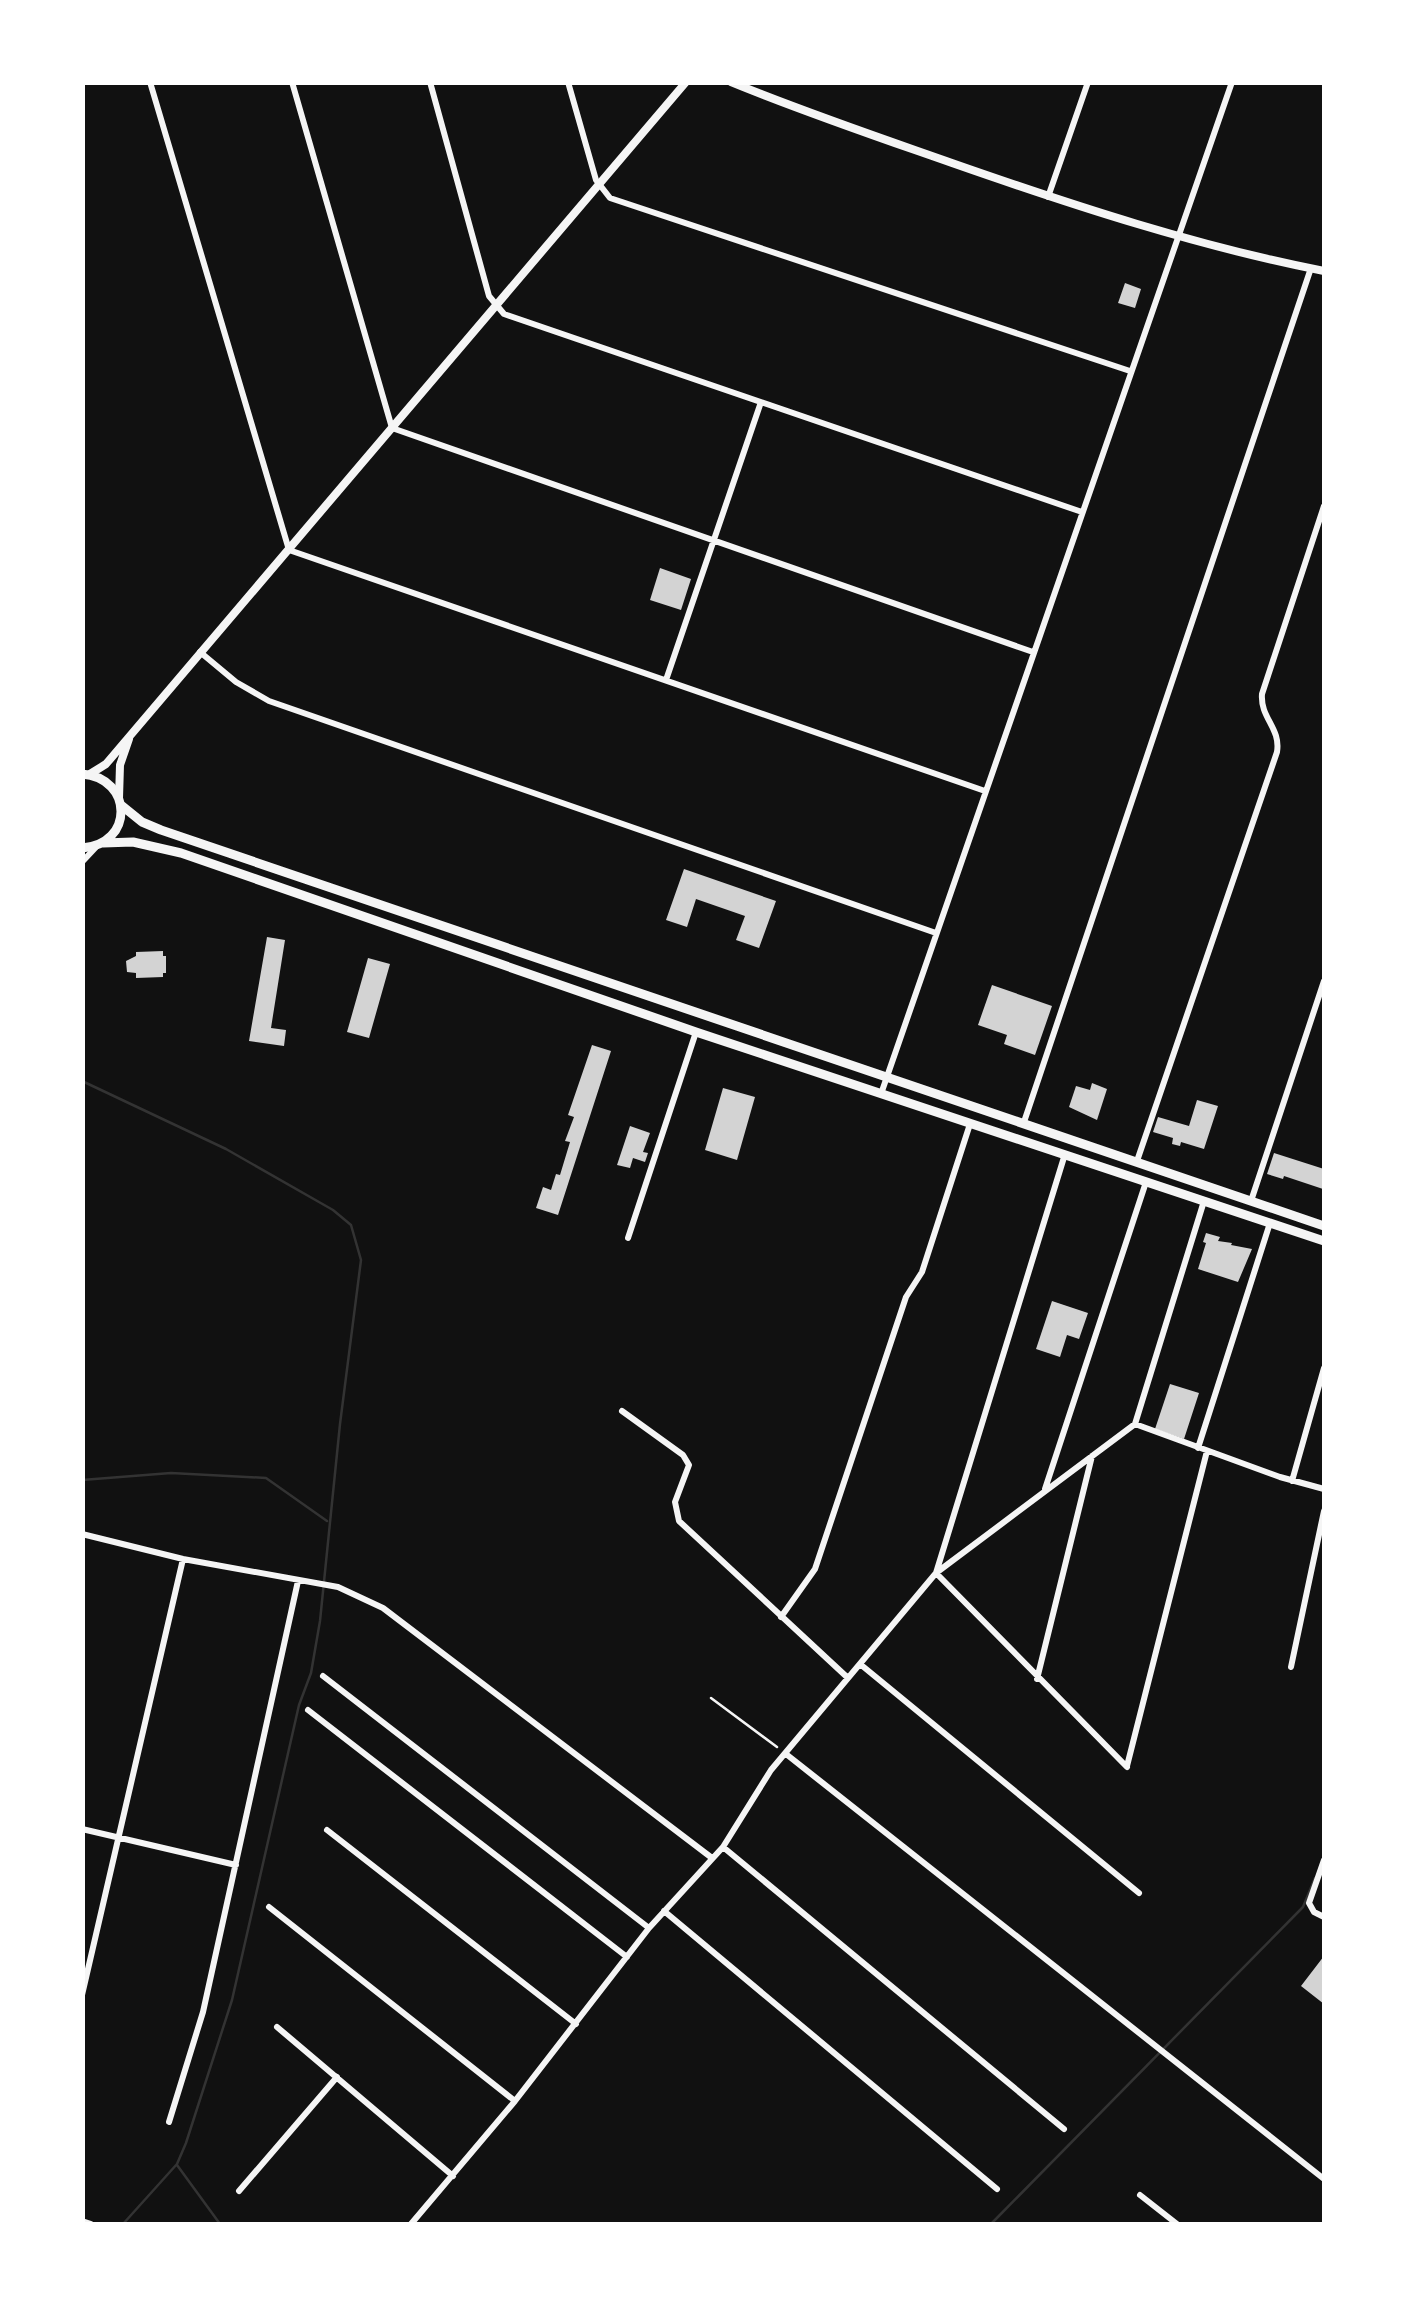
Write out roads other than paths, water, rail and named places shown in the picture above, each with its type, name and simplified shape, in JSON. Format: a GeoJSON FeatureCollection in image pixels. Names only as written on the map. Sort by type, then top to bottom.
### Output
{"type":"FeatureCollection","features":[{"type":"Feature","properties":{"kind":"main road"},"geometry":{"type":"LineString","coordinates":[[85,773],[108,782],[120,801],[142,822],[161,830],[1324,1226]]}},
{"type":"Feature","properties":{"kind":"main road"},"geometry":{"type":"LineString","coordinates":[[100,845],[119,824],[120,801]]}},
{"type":"Feature","properties":{"kind":"main road"},"geometry":{"type":"LineString","coordinates":[[82,848],[133,842],[181,852],[696,1032],[1324,1240]]}},
{"type":"Feature","properties":{"kind":"street"},"geometry":{"type":"LineString","coordinates":[[150,82],[290,550]]}},
{"type":"Feature","properties":{"kind":"street"},"geometry":{"type":"LineString","coordinates":[[292,82],[392,428]]}},
{"type":"Feature","properties":{"kind":"street"},"geometry":{"type":"LineString","coordinates":[[430,82],[490,296],[504,314],[1082,512]]}},
{"type":"Feature","properties":{"kind":"street"},"geometry":{"type":"LineString","coordinates":[[568,82],[598,186],[610,198],[1130,371]]}},
{"type":"Feature","properties":{"kind":"street"},"geometry":{"type":"LineString","coordinates":[[85,773],[106,764],[686,82]]}},
{"type":"Feature","properties":{"kind":"street"},"geometry":{"type":"LineString","coordinates":[[731,82],[1048,196],[1176,237],[1324,271]]}},
{"type":"Feature","properties":{"kind":"street"},"geometry":{"type":"LineString","coordinates":[[1048,196],[1088,82]]}},
{"type":"Feature","properties":{"kind":"street"},"geometry":{"type":"LineString","coordinates":[[881,1094],[1232,82]]}},
{"type":"Feature","properties":{"kind":"street"},"geometry":{"type":"LineString","coordinates":[[1024,1122],[1311,268]]}},
{"type":"Feature","properties":{"kind":"street"},"geometry":{"type":"LineString","coordinates":[[666,680],[761,402]]}},
{"type":"Feature","properties":{"kind":"street"},"geometry":{"type":"LineString","coordinates":[[392,428],[1033,652]]}},
{"type":"Feature","properties":{"kind":"street"},"geometry":{"type":"LineString","coordinates":[[1137,1161],[1276,752],[1277,733],[1264,716],[1262,694],[1324,506]]}},
{"type":"Feature","properties":{"kind":"street"},"geometry":{"type":"LineString","coordinates":[[290,550],[985,792]]}},
{"type":"Feature","properties":{"kind":"street"},"geometry":{"type":"LineString","coordinates":[[200,652],[268,702],[936,932]]}},
{"type":"Feature","properties":{"kind":"street"},"geometry":{"type":"LineString","coordinates":[[120,801],[120,766],[131,732]]}},
{"type":"Feature","properties":{"kind":"street"},"geometry":{"type":"LineString","coordinates":[[82,862],[100,845]]}},
{"type":"Feature","properties":{"kind":"street"},"geometry":{"type":"LineString","coordinates":[[1250,1201],[1324,981]]}},
{"type":"Feature","properties":{"kind":"street"},"geometry":{"type":"LineString","coordinates":[[628,1238],[696,1032]]}},
{"type":"Feature","properties":{"kind":"street"},"geometry":{"type":"LineString","coordinates":[[781,1617],[815,1570],[906,1297],[922,1272],[970,1124]]}},
{"type":"Feature","properties":{"kind":"street"},"geometry":{"type":"LineString","coordinates":[[936,1572],[1065,1154]]}},
{"type":"Feature","properties":{"kind":"street"},"geometry":{"type":"LineString","coordinates":[[1044,1490],[1146,1182]]}},
{"type":"Feature","properties":{"kind":"street"},"geometry":{"type":"LineString","coordinates":[[411,2224],[516,2101],[649,1928],[723,1847],[771,1770],[936,1572],[1135,1424],[1204,1201]]}},
{"type":"Feature","properties":{"kind":"street"},"geometry":{"type":"LineString","coordinates":[[1198,1448],[1270,1223]]}},
{"type":"Feature","properties":{"kind":"street"},"geometry":{"type":"LineString","coordinates":[[1292,1480],[1324,1368]]}},
{"type":"Feature","properties":{"kind":"street"},"geometry":{"type":"LineString","coordinates":[[622,1411],[682,1454],[689,1464],[675,1502],[679,1521],[848,1678]]}},
{"type":"Feature","properties":{"kind":"street"},"geometry":{"type":"LineString","coordinates":[[1135,1424],[1324,1489]]}},
{"type":"Feature","properties":{"kind":"street"},"geometry":{"type":"LineString","coordinates":[[936,1572],[1127,1768],[1207,1451]]}},
{"type":"Feature","properties":{"kind":"street"},"geometry":{"type":"LineString","coordinates":[[1037,1679],[1092,1455]]}},
{"type":"Feature","properties":{"kind":"street"},"geometry":{"type":"LineString","coordinates":[[1290,1666],[1324,1511]]}},
{"type":"Feature","properties":{"kind":"street"},"geometry":{"type":"LineString","coordinates":[[82,1534],[182,1559],[328,1586],[383,1608],[712,1858]]}},
{"type":"Feature","properties":{"kind":"street"},"geometry":{"type":"LineString","coordinates":[[82,1995],[182,1559]]}},
{"type":"Feature","properties":{"kind":"street"},"geometry":{"type":"LineString","coordinates":[[169,2122],[203,2012],[298,1580]]}},
{"type":"Feature","properties":{"kind":"street"},"geometry":{"type":"LineString","coordinates":[[860,1664],[1139,1893]]}},
{"type":"Feature","properties":{"kind":"street"},"geometry":{"type":"LineString","coordinates":[[323,1676],[649,1928]]}},
{"type":"Feature","properties":{"kind":"street"},"geometry":{"type":"LineString","coordinates":[[308,1710],[627,1958]]}},
{"type":"Feature","properties":{"kind":"street"},"geometry":{"type":"LineString","coordinates":[[786,1754],[1324,2179]]}},
{"type":"Feature","properties":{"kind":"street"},"geometry":{"type":"LineString","coordinates":[[82,1829],[236,1865]]}},
{"type":"Feature","properties":{"kind":"street"},"geometry":{"type":"LineString","coordinates":[[326,1830],[576,2024]]}},
{"type":"Feature","properties":{"kind":"street"},"geometry":{"type":"LineString","coordinates":[[723,1847],[1064,2130]]}},
{"type":"Feature","properties":{"kind":"street"},"geometry":{"type":"LineString","coordinates":[[1324,1860],[1310,1903],[1314,1912],[1324,1917]]}},
{"type":"Feature","properties":{"kind":"street"},"geometry":{"type":"LineString","coordinates":[[269,1907],[516,2101]]}},
{"type":"Feature","properties":{"kind":"street"},"geometry":{"type":"LineString","coordinates":[[664,1911],[997,2189]]}},
{"type":"Feature","properties":{"kind":"street"},"geometry":{"type":"LineString","coordinates":[[278,2027],[453,2176]]}},
{"type":"Feature","properties":{"kind":"street"},"geometry":{"type":"LineString","coordinates":[[239,2191],[338,2077]]}},
{"type":"Feature","properties":{"kind":"street"},"geometry":{"type":"LineString","coordinates":[[1140,2195],[1177,2224]]}},
{"type":"Feature","properties":{"kind":"street"},"geometry":{"type":"LineString","coordinates":[[82,2221],[90,2224]]}},
{"type":"Feature","properties":{"kind":"waterway"},"geometry":{"type":"LineString","coordinates":[[82,1081],[226,1149],[333,1210],[351,1225],[361,1260],[311,1673],[299,1705],[232,2000],[177,2164],[123,2224]]}},
{"type":"Feature","properties":{"kind":"waterway"},"geometry":{"type":"LineString","coordinates":[[82,1480],[171,1473],[266,1478],[327,1521]]}},
{"type":"Feature","properties":{"kind":"waterway"},"geometry":{"type":"LineString","coordinates":[[991,2224],[1303,1907],[1315,1878]]}},
{"type":"Feature","properties":{"kind":"waterway"},"geometry":{"type":"LineString","coordinates":[[177,2165],[220,2224]]}}]}
